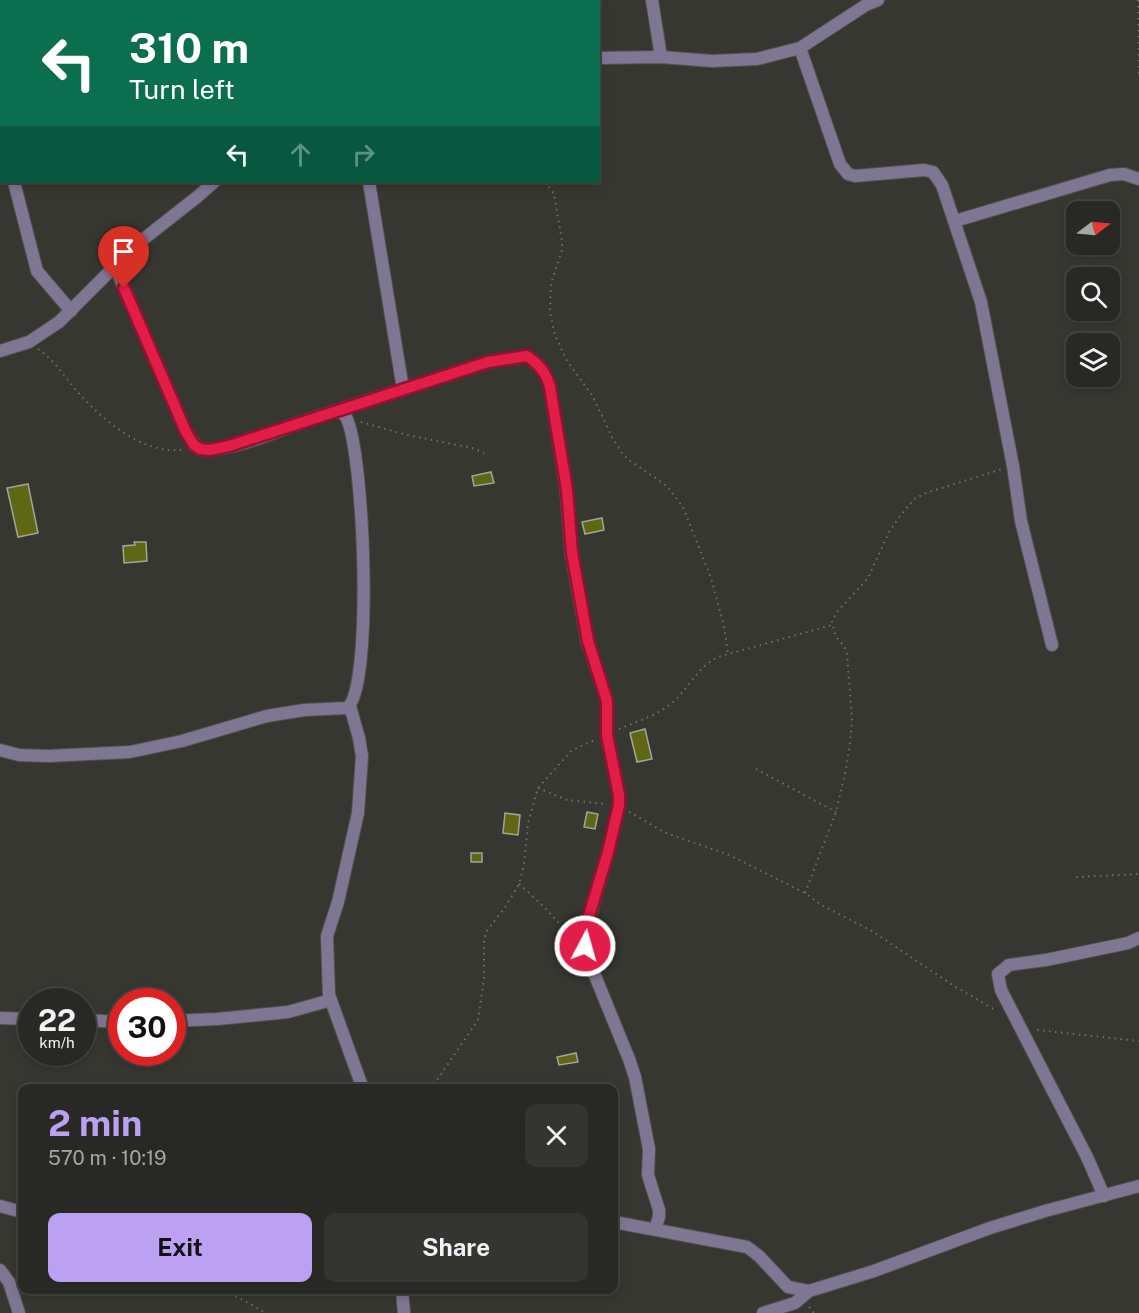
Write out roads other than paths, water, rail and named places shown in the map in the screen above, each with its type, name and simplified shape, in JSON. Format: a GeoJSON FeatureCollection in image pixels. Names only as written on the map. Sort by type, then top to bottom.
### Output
{"type":"FeatureCollection","features":[{"type":"Feature","properties":{"kind":"street"},"geometry":{"type":"LineString","coordinates":[[652,0],[661,57]]}},
{"type":"Feature","properties":{"kind":"street"},"geometry":{"type":"LineString","coordinates":[[600,58],[661,57],[732,61],[757,59],[800,48],[878,0]]}},
{"type":"Feature","properties":{"kind":"street"},"geometry":{"type":"LineString","coordinates":[[800,48],[843,169],[848,174],[855,176],[924,170],[933,172],[942,185],[981,302],[1013,466],[1021,521],[1052,645]]}},
{"type":"Feature","properties":{"kind":"street"},"geometry":{"type":"LineString","coordinates":[[955,221],[1110,175],[1124,174],[1139,179]]}},
{"type":"Feature","properties":{"kind":"street"},"geometry":{"type":"LineString","coordinates":[[14,183],[37,271],[71,310]]}},
{"type":"Feature","properties":{"kind":"street"},"geometry":{"type":"LineString","coordinates":[[0,351],[29,342],[59,322],[136,245],[213,183]]}},
{"type":"Feature","properties":{"kind":"street"},"geometry":{"type":"LineString","coordinates":[[369,183],[403,389]]}},
{"type":"Feature","properties":{"kind":"street"},"geometry":{"type":"LineString","coordinates":[[115,267],[186,432],[194,445],[200,449],[209,450],[229,446],[341,414],[403,389],[488,362],[527,356],[546,373],[567,490],[572,553],[585,630],[607,701],[607,735],[618,784],[619,805],[586,932],[587,954],[630,1059],[635,1077],[649,1149],[648,1175],[659,1210],[655,1229]]}},
{"type":"Feature","properties":{"kind":"street"},"geometry":{"type":"LineString","coordinates":[[341,414],[352,442],[364,543],[362,641],[356,689],[350,706],[362,756],[358,813],[338,902],[327,936],[331,1000],[361,1084]]}},
{"type":"Feature","properties":{"kind":"street"},"geometry":{"type":"LineString","coordinates":[[0,750],[19,755],[49,756],[130,752],[183,741],[267,716],[304,710],[344,709],[350,706]]}},
{"type":"Feature","properties":{"kind":"street"},"geometry":{"type":"LineString","coordinates":[[1104,1196],[1087,1157],[1001,990],[998,974],[1009,965],[1046,960],[1128,943],[1139,938]]}},
{"type":"Feature","properties":{"kind":"street"},"geometry":{"type":"LineString","coordinates":[[186,1020],[288,1012],[331,1000]]}},
{"type":"Feature","properties":{"kind":"street"},"geometry":{"type":"LineString","coordinates":[[0,1018],[18,1019]]}},
{"type":"Feature","properties":{"kind":"street"},"geometry":{"type":"LineString","coordinates":[[763,1313],[795,1304],[809,1291],[874,1271],[990,1228],[1139,1186]]}},
{"type":"Feature","properties":{"kind":"street"},"geometry":{"type":"LineString","coordinates":[[0,1206],[18,1211]]}},
{"type":"Feature","properties":{"kind":"street"},"geometry":{"type":"LineString","coordinates":[[618,1223],[747,1247],[762,1259],[788,1287],[809,1291]]}},
{"type":"Feature","properties":{"kind":"street"},"geometry":{"type":"LineString","coordinates":[[0,1270],[9,1282],[19,1313]]}},
{"type":"Feature","properties":{"kind":"street"},"geometry":{"type":"LineString","coordinates":[[402,1294],[404,1313]]}}]}
